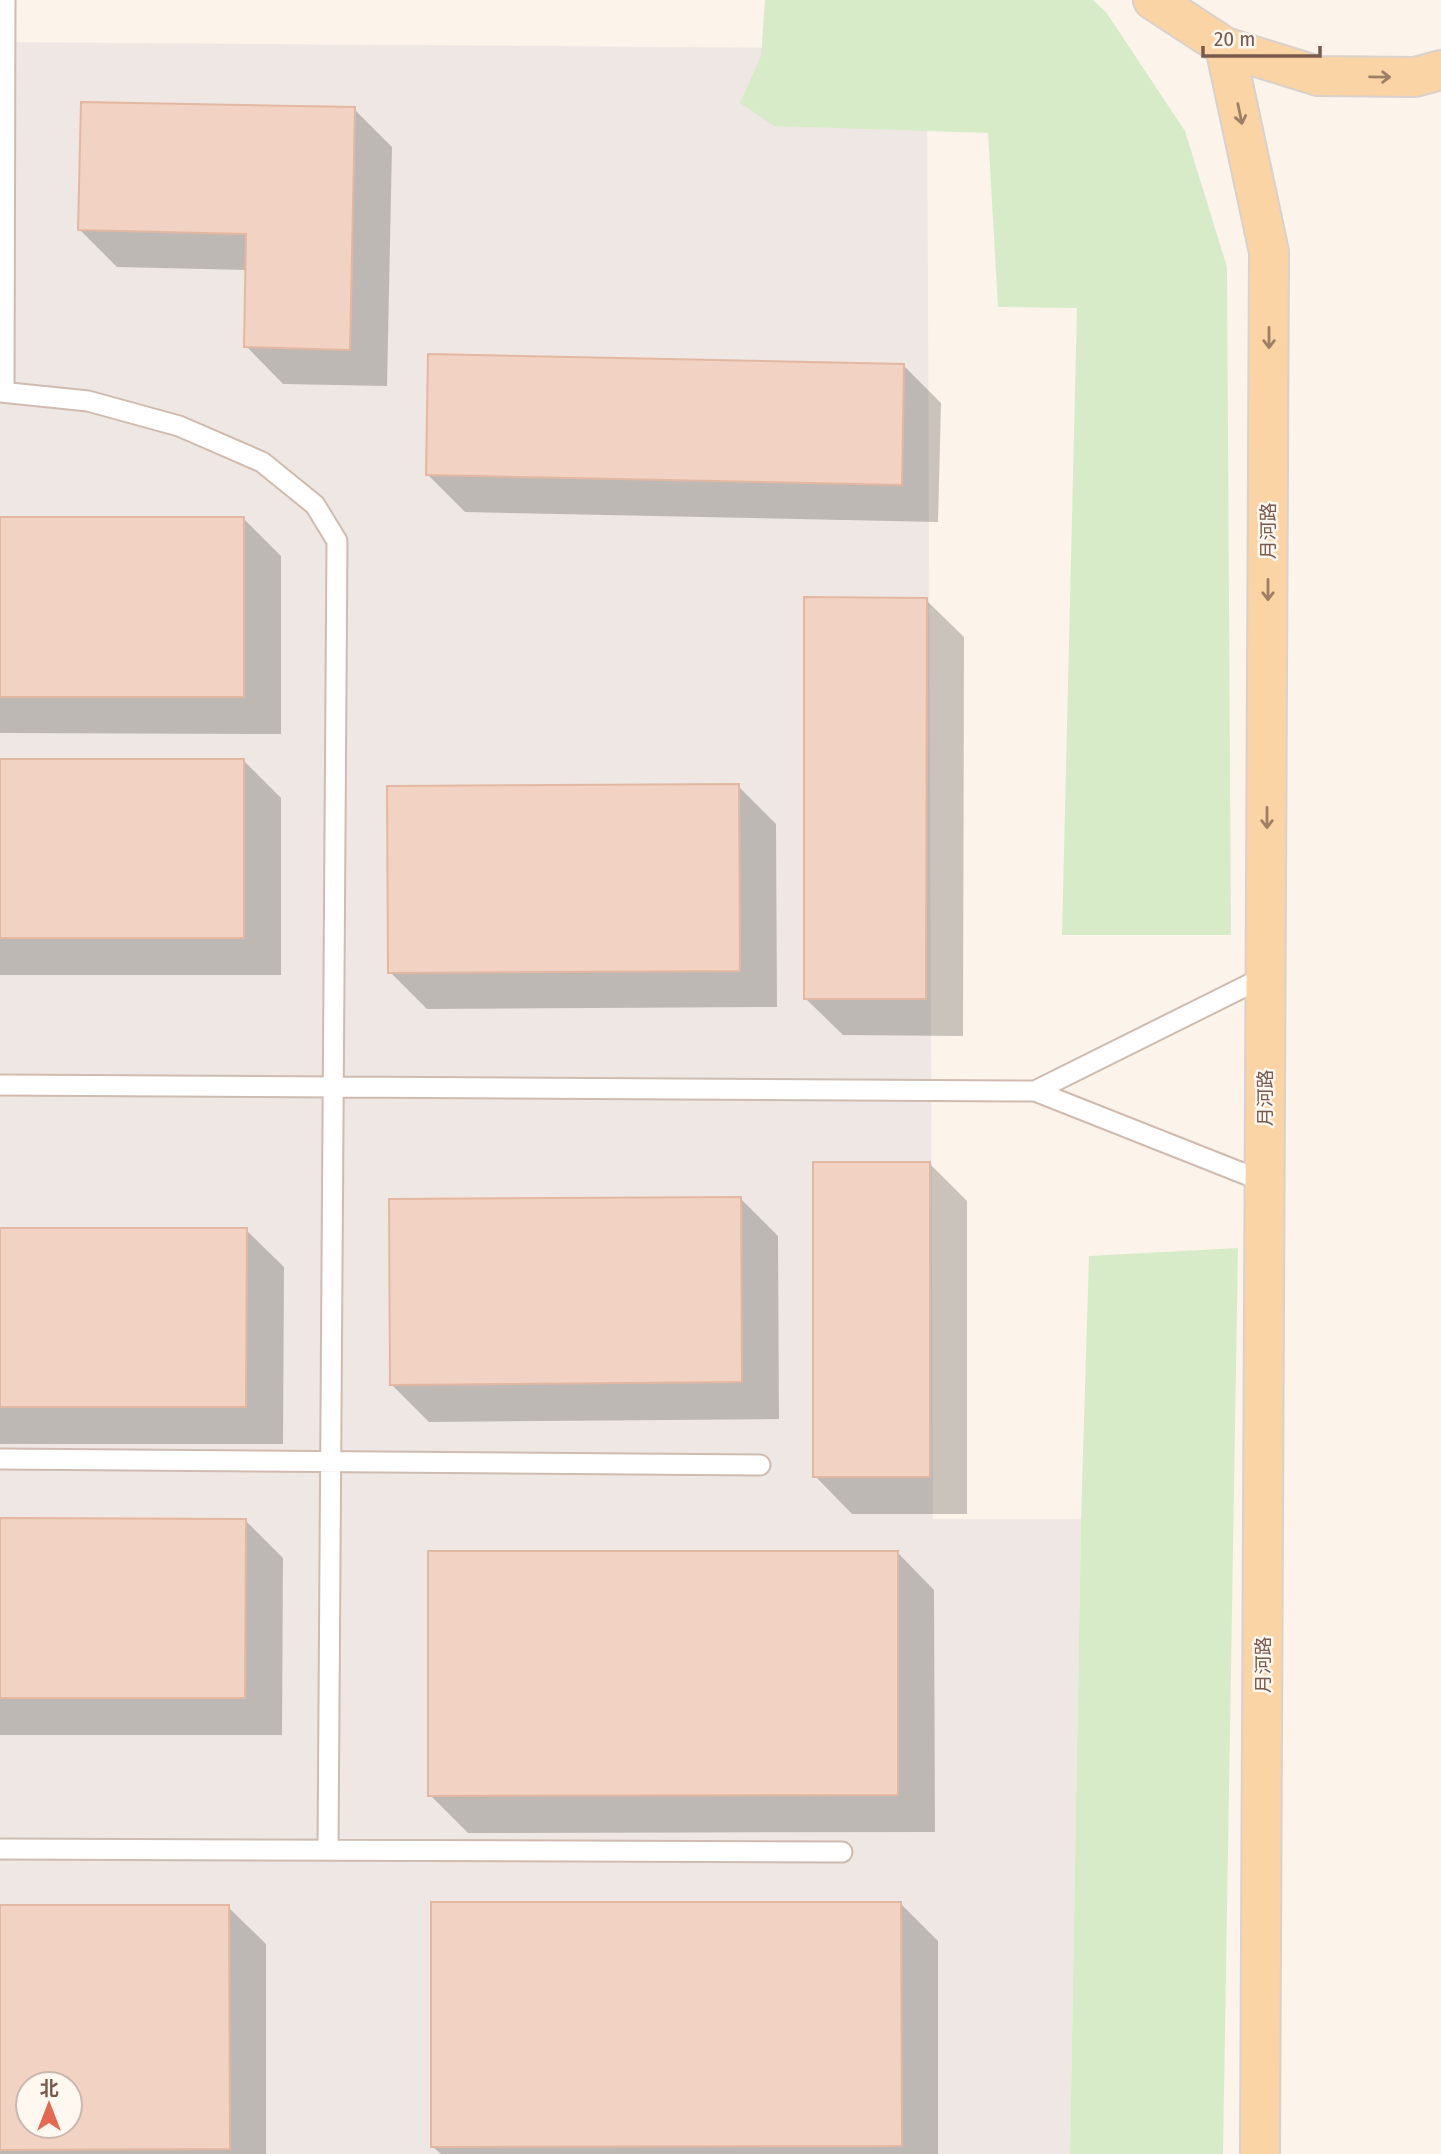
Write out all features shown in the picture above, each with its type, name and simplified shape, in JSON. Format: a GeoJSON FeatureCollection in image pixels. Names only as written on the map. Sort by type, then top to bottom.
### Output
{"type":"FeatureCollection","features":[{"type":"Feature","properties":{"kind":"main road"},"geometry":{"type":"LineString","coordinates":[[1153,0],[1225,47],[1318,76],[1415,77],[1441,70]]}},
{"type":"Feature","properties":{"kind":"main road","name":"月河路"},"geometry":{"type":"LineString","coordinates":[[1225,47],[1269,252],[1260,2154]]}},
{"type":"Feature","properties":{"kind":"lane"},"geometry":{"type":"LineString","coordinates":[[5,0],[2,392],[88,401],[179,426],[262,462],[315,505],[337,541],[328,1850]]}},
{"type":"Feature","properties":{"kind":"lane"},"geometry":{"type":"LineString","coordinates":[[1035,1091],[1266,976]]}},
{"type":"Feature","properties":{"kind":"lane"},"geometry":{"type":"LineString","coordinates":[[0,1085],[1035,1091],[1265,1182]]}},
{"type":"Feature","properties":{"kind":"lane"},"geometry":{"type":"LineString","coordinates":[[0,1459],[760,1465]]}},
{"type":"Feature","properties":{"kind":"lane"},"geometry":{"type":"LineString","coordinates":[[0,1849],[842,1852]]}},
{"type":"Feature","properties":{"kind":"shaded area"},"geometry":{"type":"Polygon","coordinates":[[[0,42],[927,49],[933,1519],[1081,1519],[1070,2154],[0,2154],[0,42]]]}},
{"type":"Feature","properties":{"kind":"green space"},"geometry":{"type":"Polygon","coordinates":[[[765,0],[1093,0],[1106,12],[1185,131],[1227,267],[1231,935],[1062,935],[1077,308],[998,307],[988,133],[774,126],[740,103],[761,56],[765,0]]]}},
{"type":"Feature","properties":{"kind":"green space"},"geometry":{"type":"Polygon","coordinates":[[[1238,1248],[1223,2154],[1070,2154],[1081,1519],[1089,1256],[1238,1248]]]}},
{"type":"Feature","properties":{"kind":"building"},"geometry":{"type":"Polygon","coordinates":[[[81,102],[355,107],[350,350],[244,347],[246,234],[78,230],[81,102]]]}},
{"type":"Feature","properties":{"kind":"building"},"geometry":{"type":"Polygon","coordinates":[[[428,354],[904,364],[902,485],[426,475],[428,354]]]}},
{"type":"Feature","properties":{"kind":"building"},"geometry":{"type":"Polygon","coordinates":[[[0,517],[244,517],[244,697],[0,697],[0,517]]]}},
{"type":"Feature","properties":{"kind":"building"},"geometry":{"type":"Polygon","coordinates":[[[804,597],[927,598],[926,999],[804,999],[804,597]]]}},
{"type":"Feature","properties":{"kind":"building"},"geometry":{"type":"Polygon","coordinates":[[[0,759],[244,759],[244,938],[0,938],[0,759]]]}},
{"type":"Feature","properties":{"kind":"building"},"geometry":{"type":"Polygon","coordinates":[[[739,784],[740,971],[388,973],[387,786],[739,784]]]}},
{"type":"Feature","properties":{"kind":"building"},"geometry":{"type":"Polygon","coordinates":[[[813,1162],[930,1162],[930,1477],[813,1477],[813,1162]]]}},
{"type":"Feature","properties":{"kind":"building"},"geometry":{"type":"Polygon","coordinates":[[[741,1197],[742,1382],[390,1385],[389,1199],[741,1197]]]}},
{"type":"Feature","properties":{"kind":"building"},"geometry":{"type":"Polygon","coordinates":[[[0,1228],[247,1228],[246,1407],[0,1407],[0,1228]]]}},
{"type":"Feature","properties":{"kind":"building"},"geometry":{"type":"Polygon","coordinates":[[[0,1518],[246,1519],[245,1698],[0,1698],[0,1518]]]}},
{"type":"Feature","properties":{"kind":"building"},"geometry":{"type":"Polygon","coordinates":[[[428,1551],[898,1551],[898,1795],[428,1796],[428,1551]]]}},
{"type":"Feature","properties":{"kind":"building"},"geometry":{"type":"Polygon","coordinates":[[[431,1902],[901,1902],[902,2146],[431,2147],[431,1902]]]}},
{"type":"Feature","properties":{"kind":"building"},"geometry":{"type":"Polygon","coordinates":[[[0,1905],[229,1905],[230,2149],[0,2150],[0,1905]]]}}]}
